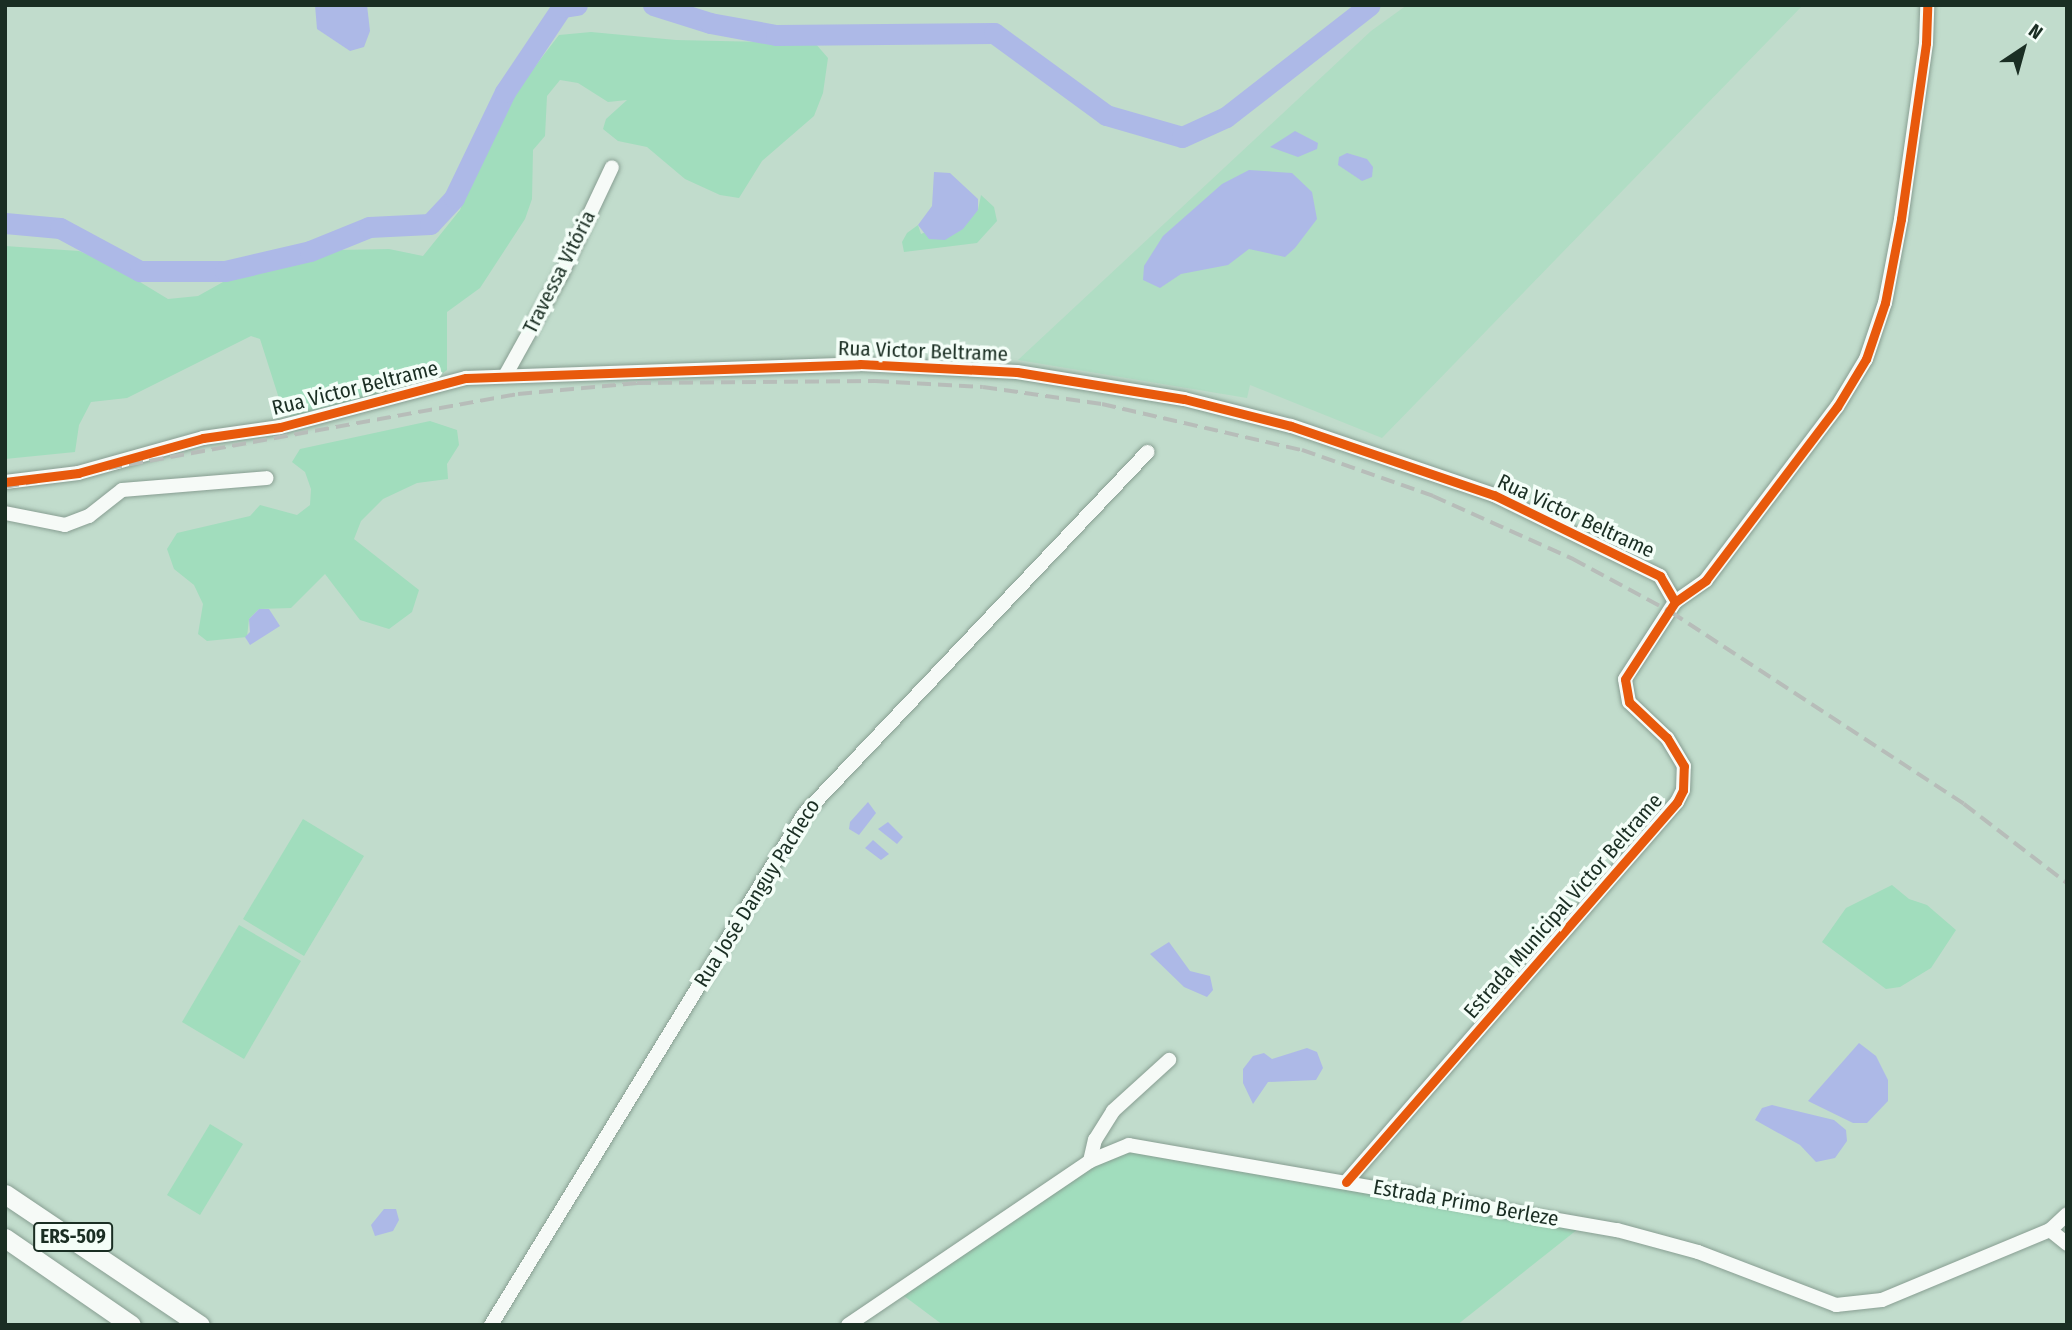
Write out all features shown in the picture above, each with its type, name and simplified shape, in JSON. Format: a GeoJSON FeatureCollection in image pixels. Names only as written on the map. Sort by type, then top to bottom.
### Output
{"type":"FeatureCollection","features":[{"type":"Feature","properties":{"kind":"highway","name":"ERS-509"},"geometry":{"type":"LineString","coordinates":[[5,1196],[24,1206],[200,1325]]}},
{"type":"Feature","properties":{"kind":"highway","name":"ERS-509"},"geometry":{"type":"LineString","coordinates":[[5,1238],[131,1325]]}},
{"type":"Feature","properties":{"kind":"street","name":"Estrada Municipal Victor Beltrame"},"geometry":{"type":"LineString","coordinates":[[1346,1182],[1677,802],[1683,790],[1684,766],[1667,738],[1629,702],[1623,686],[1675,602],[1706,580],[1838,407],[1866,359],[1885,303],[1901,219],[1926,43],[1927,5]]}},
{"type":"Feature","properties":{"kind":"street","name":"Travessa Vitória"},"geometry":{"type":"LineString","coordinates":[[505,376],[561,275],[612,167]]}},
{"type":"Feature","properties":{"kind":"street","name":"Rua Victor Beltrame"},"geometry":{"type":"LineString","coordinates":[[5,482],[78,473],[193,441],[280,427],[466,378],[860,364],[1017,372],[1131,388],[1291,426],[1494,495],[1660,576],[1675,602]]}},
{"type":"Feature","properties":{"kind":"street","name":"Rua José Danguy Pacheco"},"geometry":{"type":"LineString","coordinates":[[491,1325],[804,814],[1147,452]]}},
{"type":"Feature","properties":{"kind":"street"},"geometry":{"type":"LineString","coordinates":[[5,513],[65,525],[89,516],[122,489],[267,478]]}},
{"type":"Feature","properties":{"kind":"street"},"geometry":{"type":"LineString","coordinates":[[1090,1161],[1095,1140],[1113,1111],[1169,1060]]}},
{"type":"Feature","properties":{"kind":"street","name":"Estrada Primo Berleze"},"geometry":{"type":"LineString","coordinates":[[848,1325],[1090,1161],[1129,1145],[1617,1230],[1698,1252],[1790,1290],[1852,1306],[1904,1293],[2050,1230],[2067,1214]]}},
{"type":"Feature","properties":{"kind":"street"},"geometry":{"type":"LineString","coordinates":[[2050,1230],[2067,1244]]}},
{"type":"Feature","properties":{"kind":"shaded area"},"geometry":{"type":"Polygon","coordinates":[[[1407,5],[1803,5],[1382,438],[1250,385],[1247,398],[1018,360],[1371,31],[1407,5]]]}},
{"type":"Feature","properties":{"kind":"shaded area"},"geometry":{"type":"Polygon","coordinates":[[[591,32],[676,40],[815,43],[828,58],[823,93],[814,116],[762,161],[739,198],[720,195],[685,179],[647,147],[618,141],[603,129],[606,119],[627,100],[608,102],[578,83],[560,80],[547,96],[545,136],[533,150],[532,199],[525,219],[480,288],[447,312],[447,370],[435,379],[291,417],[283,411],[260,339],[251,336],[127,398],[91,402],[79,425],[75,452],[5,459],[5,246],[79,251],[107,262],[168,299],[198,296],[232,277],[339,250],[389,249],[423,256],[460,210],[507,103],[559,35],[591,32]]]}},
{"type":"Feature","properties":{"kind":"shaded area"},"geometry":{"type":"Polygon","coordinates":[[[981,195],[994,207],[997,221],[977,243],[904,252],[902,242],[907,233],[918,225],[921,234],[978,210],[981,195]]]}},
{"type":"Feature","properties":{"kind":"shaded area"},"geometry":{"type":"Polygon","coordinates":[[[430,421],[457,430],[459,445],[447,464],[448,479],[417,483],[383,499],[361,521],[354,539],[419,590],[412,612],[389,629],[360,620],[325,574],[291,608],[259,609],[249,619],[247,637],[207,641],[198,634],[203,604],[194,585],[174,569],[167,549],[177,533],[250,516],[260,505],[297,515],[310,505],[311,489],[305,472],[292,462],[300,449],[430,421]]]}},
{"type":"Feature","properties":{"kind":"shaded area"},"geometry":{"type":"Polygon","coordinates":[[[303,819],[364,856],[304,956],[243,919],[303,819]]]}},
{"type":"Feature","properties":{"kind":"shaded area"},"geometry":{"type":"Polygon","coordinates":[[[1892,885],[1909,899],[1927,905],[1956,930],[1931,968],[1900,987],[1886,989],[1822,942],[1846,908],[1892,885]]]}},
{"type":"Feature","properties":{"kind":"shaded area"},"geometry":{"type":"Polygon","coordinates":[[[239,925],[301,961],[244,1059],[182,1022],[239,925]]]}},
{"type":"Feature","properties":{"kind":"shaded area"},"geometry":{"type":"Polygon","coordinates":[[[210,1124],[243,1144],[200,1215],[167,1195],[210,1124]]]}},
{"type":"Feature","properties":{"kind":"shaded area"},"geometry":{"type":"Polygon","coordinates":[[[1127,1151],[1578,1229],[1457,1325],[943,1325],[900,1293],[1103,1159],[1127,1151]]]}},
{"type":"Feature","properties":{"kind":"water"},"geometry":{"type":"Polygon","coordinates":[[[315,5],[367,5],[370,31],[364,47],[350,51],[317,29],[315,5]]]}},
{"type":"Feature","properties":{"kind":"water"},"geometry":{"type":"Polygon","coordinates":[[[1295,131],[1318,143],[1317,149],[1298,157],[1270,147],[1295,131]]]}},
{"type":"Feature","properties":{"kind":"water"},"geometry":{"type":"Polygon","coordinates":[[[1347,153],[1367,159],[1373,167],[1372,177],[1362,181],[1338,165],[1339,157],[1347,153]]]}},
{"type":"Feature","properties":{"kind":"water"},"geometry":{"type":"Polygon","coordinates":[[[1249,170],[1292,173],[1312,192],[1317,219],[1295,248],[1285,257],[1249,249],[1228,265],[1181,274],[1160,288],[1143,280],[1144,266],[1163,236],[1222,184],[1249,170]]]}},
{"type":"Feature","properties":{"kind":"water"},"geometry":{"type":"Polygon","coordinates":[[[934,172],[950,173],[978,199],[978,210],[963,229],[945,240],[929,239],[918,225],[932,206],[934,172]]]}},
{"type":"Feature","properties":{"kind":"water"},"geometry":{"type":"Polygon","coordinates":[[[259,609],[269,609],[280,626],[250,645],[245,637],[250,632],[249,619],[259,609]]]}},
{"type":"Feature","properties":{"kind":"water"},"geometry":{"type":"Polygon","coordinates":[[[868,802],[876,813],[859,835],[849,829],[850,822],[868,802]]]}},
{"type":"Feature","properties":{"kind":"water"},"geometry":{"type":"Polygon","coordinates":[[[888,822],[903,837],[897,844],[878,829],[888,822]]]}},
{"type":"Feature","properties":{"kind":"water"},"geometry":{"type":"Polygon","coordinates":[[[873,840],[889,854],[881,860],[865,848],[873,840]]]}},
{"type":"Feature","properties":{"kind":"water"},"geometry":{"type":"Polygon","coordinates":[[[1169,942],[1190,971],[1210,976],[1213,990],[1207,997],[1184,987],[1150,954],[1169,942]]]}},
{"type":"Feature","properties":{"kind":"water"},"geometry":{"type":"Polygon","coordinates":[[[1859,1043],[1876,1056],[1888,1080],[1888,1101],[1867,1123],[1853,1123],[1808,1101],[1859,1043]]]}},
{"type":"Feature","properties":{"kind":"water"},"geometry":{"type":"Polygon","coordinates":[[[1307,1048],[1317,1052],[1323,1068],[1316,1080],[1268,1082],[1253,1104],[1243,1083],[1243,1069],[1253,1056],[1264,1053],[1272,1059],[1307,1048]]]}},
{"type":"Feature","properties":{"kind":"water"},"geometry":{"type":"Polygon","coordinates":[[[1772,1105],[1834,1120],[1846,1130],[1847,1141],[1835,1158],[1816,1162],[1800,1145],[1755,1120],[1762,1108],[1772,1105]]]}},
{"type":"Feature","properties":{"kind":"water"},"geometry":{"type":"Polygon","coordinates":[[[384,1209],[396,1209],[399,1220],[393,1231],[375,1236],[371,1225],[384,1209]]]}},
{"type":"Feature","properties":{"kind":"waterway"},"geometry":{"type":"LineString","coordinates":[[5,223],[60,228],[140,271],[225,271],[310,251],[369,227],[430,224],[454,198],[505,92],[562,7],[577,5]]}},
{"type":"Feature","properties":{"kind":"waterway"},"geometry":{"type":"LineString","coordinates":[[653,5],[710,23],[776,35],[994,33],[1106,115],[1182,137],[1226,117],[1370,5]]}},
{"type":"Feature","properties":{"kind":"railway"},"geometry":{"type":"LineString","coordinates":[[5,487],[518,394],[637,383],[875,381],[983,387],[1102,404],[1302,450],[1433,496],[1573,559],[1671,612],[1964,804],[2067,883]]}},
{"type":"Feature","properties":{"kind":"cycle path"},"geometry":{"type":"LineString","coordinates":[[1346,1182],[1677,802],[1683,790],[1684,766],[1667,738],[1629,702],[1625,679],[1675,602],[1706,580],[1837,407],[1866,359],[1885,303],[1901,219],[1926,43],[1927,5]]}},
{"type":"Feature","properties":{"kind":"cycle path"},"geometry":{"type":"LineString","coordinates":[[5,482],[78,473],[203,438],[280,427],[466,378],[860,364],[1017,372],[1184,399],[1291,426],[1494,495],[1660,576],[1675,602]]}}]}
